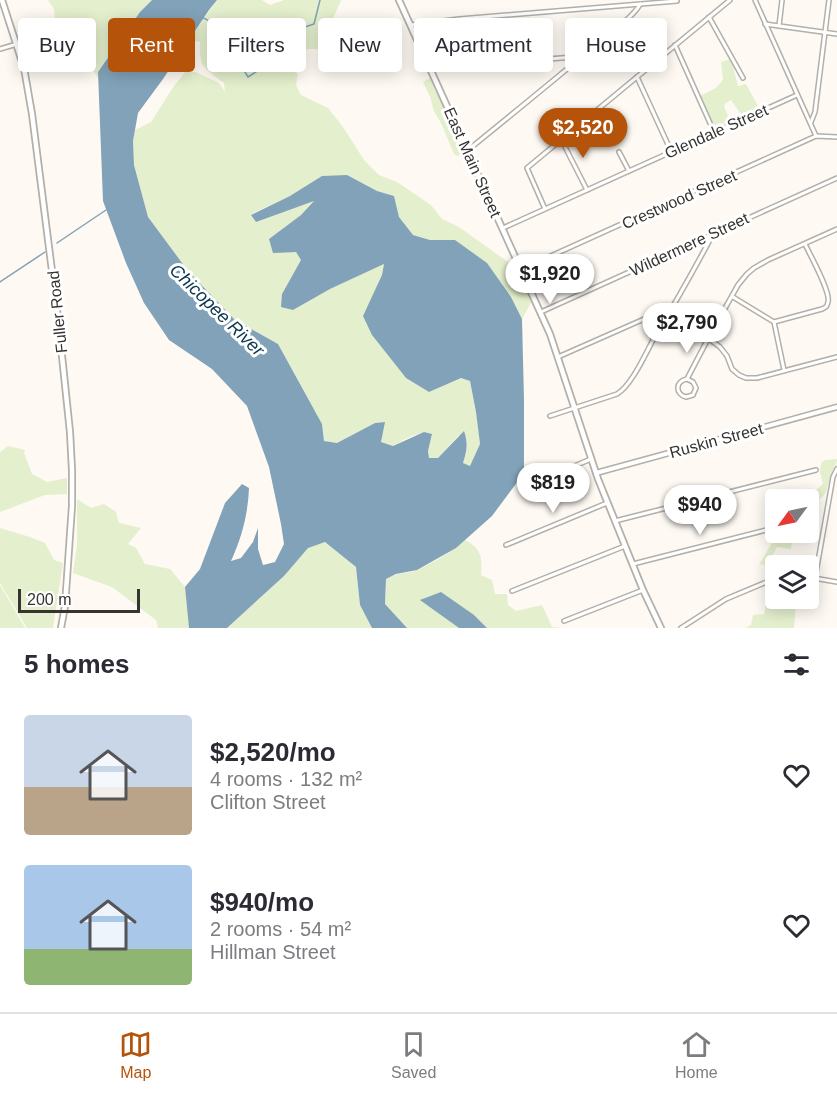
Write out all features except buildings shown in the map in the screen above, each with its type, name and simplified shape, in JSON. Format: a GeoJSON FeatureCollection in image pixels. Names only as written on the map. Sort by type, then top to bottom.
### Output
{"type":"FeatureCollection","features":[{"type":"Feature","properties":{"kind":"main road","name":"Fuller Road"},"geometry":{"type":"LineString","coordinates":[[2,0],[2,6],[24,68],[32,114],[58,318],[72,455],[72,506],[61,628]]}},
{"type":"Feature","properties":{"kind":"main road","name":"East Main Street"},"geometry":{"type":"LineString","coordinates":[[399,0],[414,32]]}},
{"type":"Feature","properties":{"kind":"main road","name":"East Main Street"},"geometry":{"type":"LineString","coordinates":[[432,72],[541,312],[607,503],[642,590],[661,628]]}},
{"type":"Feature","properties":{"kind":"street"},"geometry":{"type":"LineString","coordinates":[[545,209],[527,168],[730,0]]}},
{"type":"Feature","properties":{"kind":"street"},"geometry":{"type":"LineString","coordinates":[[755,0],[816,136]]}},
{"type":"Feature","properties":{"kind":"street"},"geometry":{"type":"LineString","coordinates":[[779,26],[782,0]]}},
{"type":"Feature","properties":{"kind":"street"},"geometry":{"type":"LineString","coordinates":[[810,123],[815,112],[829,0]]}},
{"type":"Feature","properties":{"kind":"street"},"geometry":{"type":"LineString","coordinates":[[411,25],[678,1]]}},
{"type":"Feature","properties":{"kind":"street"},"geometry":{"type":"LineString","coordinates":[[628,18],[640,4]]}},
{"type":"Feature","properties":{"kind":"street"},"geometry":{"type":"LineString","coordinates":[[709,17],[743,78]]}},
{"type":"Feature","properties":{"kind":"street"},"geometry":{"type":"LineString","coordinates":[[765,24],[837,34]]}},
{"type":"Feature","properties":{"kind":"street"},"geometry":{"type":"LineString","coordinates":[[0,49],[17,44]]}},
{"type":"Feature","properties":{"kind":"street"},"geometry":{"type":"LineString","coordinates":[[675,45],[714,132]]}},
{"type":"Feature","properties":{"kind":"street"},"geometry":{"type":"LineString","coordinates":[[468,150],[565,71]]}},
{"type":"Feature","properties":{"kind":"street"},"geometry":{"type":"LineString","coordinates":[[637,77],[672,151]]}},
{"type":"Feature","properties":{"kind":"street","name":"Glendale Street"},"geometry":{"type":"LineString","coordinates":[[503,228],[797,94]]}},
{"type":"Feature","properties":{"kind":"street","name":"Crestwood Street"},"geometry":{"type":"LineString","coordinates":[[522,269],[816,136],[837,137]]}},
{"type":"Feature","properties":{"kind":"street"},"geometry":{"type":"LineString","coordinates":[[561,139],[588,190]]}},
{"type":"Feature","properties":{"kind":"street"},"geometry":{"type":"LineString","coordinates":[[620,152],[629,171]]}},
{"type":"Feature","properties":{"kind":"street","name":"Wildermere Street"},"geometry":{"type":"LineString","coordinates":[[541,312],[837,178]]}},
{"type":"Feature","properties":{"kind":"street"},"geometry":{"type":"LineString","coordinates":[[687,379],[692,381],[696,387],[694,394],[688,397],[682,396],[678,390],[680,382],[687,379],[732,297],[754,267],[837,229]]}},
{"type":"Feature","properties":{"kind":"street"},"geometry":{"type":"LineString","coordinates":[[550,416],[623,391],[714,233]]}},
{"type":"Feature","properties":{"kind":"street"},"geometry":{"type":"LineString","coordinates":[[732,297],[774,322],[822,309],[828,302],[827,291],[805,244]]}},
{"type":"Feature","properties":{"kind":"street"},"geometry":{"type":"LineString","coordinates":[[558,357],[660,312],[670,312],[699,329],[722,349],[732,369],[746,378],[757,378],[837,357]]}},
{"type":"Feature","properties":{"kind":"street"},"geometry":{"type":"LineString","coordinates":[[774,322],[784,370]]}},
{"type":"Feature","properties":{"kind":"street","name":"Ruskin Street"},"geometry":{"type":"LineString","coordinates":[[596,473],[837,407]]}},
{"type":"Feature","properties":{"kind":"street"},"geometry":{"type":"LineString","coordinates":[[541,480],[591,459]]}},
{"type":"Feature","properties":{"kind":"street"},"geometry":{"type":"LineString","coordinates":[[819,556],[833,477],[837,469]]}},
{"type":"Feature","properties":{"kind":"street"},"geometry":{"type":"LineString","coordinates":[[615,521],[816,470]]}},
{"type":"Feature","properties":{"kind":"street"},"geometry":{"type":"LineString","coordinates":[[506,545],[607,503]]}},
{"type":"Feature","properties":{"kind":"street"},"geometry":{"type":"LineString","coordinates":[[632,564],[765,530]]}},
{"type":"Feature","properties":{"kind":"street"},"geometry":{"type":"LineString","coordinates":[[512,591],[625,546]]}},
{"type":"Feature","properties":{"kind":"street"},"geometry":{"type":"LineString","coordinates":[[819,579],[837,582]]}},
{"type":"Feature","properties":{"kind":"street"},"geometry":{"type":"LineString","coordinates":[[681,628],[726,599],[765,583]]}},
{"type":"Feature","properties":{"kind":"street"},"geometry":{"type":"LineString","coordinates":[[564,621],[642,590]]}},
{"type":"Feature","properties":{"kind":"green space"},"geometry":{"type":"Polygon","coordinates":[[[48,0],[152,0],[136,18],[108,18],[108,58],[98,72],[98,78],[94,72],[96,72],[96,18],[55,18],[54,9],[48,0]]]}},
{"type":"Feature","properties":{"kind":"green space"},"geometry":{"type":"Polygon","coordinates":[[[217,0],[262,0],[270,5],[284,0],[341,0],[333,18],[318,18],[318,49],[306,50],[306,18],[207,18],[207,69],[200,57],[200,42],[195,41],[195,31],[217,0]]]}},
{"type":"Feature","properties":{"kind":"green space"},"geometry":{"type":"Polygon","coordinates":[[[731,59],[738,86],[746,84],[760,110],[743,117],[731,100],[724,106],[730,121],[714,128],[700,96],[716,88],[723,80],[721,62],[731,59]]]}},
{"type":"Feature","properties":{"kind":"green space"},"geometry":{"type":"Polygon","coordinates":[[[185,72],[196,72],[219,83],[225,92],[224,83],[210,72],[295,72],[298,74],[296,85],[301,95],[328,108],[364,160],[379,175],[397,182],[431,205],[442,219],[459,227],[515,267],[532,301],[522,319],[511,297],[455,240],[430,240],[413,235],[399,217],[394,196],[377,191],[347,175],[290,196],[251,214],[256,222],[315,200],[301,215],[269,239],[296,252],[301,260],[282,294],[293,310],[330,289],[384,264],[372,335],[406,378],[429,392],[461,378],[470,381],[480,444],[470,467],[463,463],[466,453],[459,435],[438,458],[429,458],[428,451],[432,435],[417,434],[393,446],[381,442],[384,422],[375,423],[337,443],[324,441],[322,424],[278,344],[235,320],[188,271],[148,218],[134,165],[135,130],[151,122],[185,72]]]}},
{"type":"Feature","properties":{"kind":"green space"},"geometry":{"type":"Polygon","coordinates":[[[430,78],[464,154],[457,156],[454,154],[433,109],[423,82],[430,78]]]}},
{"type":"Feature","properties":{"kind":"green space"},"geometry":{"type":"Polygon","coordinates":[[[8,446],[25,450],[32,474],[47,482],[67,478],[67,494],[45,495],[0,512],[0,452],[8,446]]]}},
{"type":"Feature","properties":{"kind":"green space"},"geometry":{"type":"Polygon","coordinates":[[[837,459],[826,492],[819,499],[817,489],[823,484],[820,472],[821,463],[825,460],[837,459]]]}},
{"type":"Feature","properties":{"kind":"green space"},"geometry":{"type":"Polygon","coordinates":[[[77,499],[91,508],[104,504],[116,512],[119,523],[141,528],[128,544],[136,548],[145,564],[170,569],[185,587],[189,628],[158,628],[156,620],[112,587],[73,573],[77,545],[77,499]]]}},
{"type":"Feature","properties":{"kind":"green space"},"geometry":{"type":"Polygon","coordinates":[[[0,528],[45,543],[54,560],[63,563],[53,628],[27,628],[0,583],[0,528]]]}},
{"type":"Feature","properties":{"kind":"green space"},"geometry":{"type":"Polygon","coordinates":[[[465,540],[478,550],[481,558],[481,575],[492,580],[495,594],[507,594],[508,605],[516,611],[542,605],[552,627],[563,628],[487,628],[474,615],[443,616],[459,628],[407,628],[385,604],[386,579],[415,571],[443,556],[465,540]]]}},
{"type":"Feature","properties":{"kind":"green space"},"geometry":{"type":"Polygon","coordinates":[[[325,542],[356,567],[360,605],[372,628],[227,628],[284,576],[308,547],[325,542]]]}},
{"type":"Feature","properties":{"kind":"green space"},"geometry":{"type":"Polygon","coordinates":[[[772,543],[792,543],[791,549],[777,547],[773,555],[765,555],[765,567],[763,564],[759,565],[772,543]]]}},
{"type":"Feature","properties":{"kind":"green space"},"geometry":{"type":"Polygon","coordinates":[[[0,585],[24,626],[25,628],[0,628],[0,585]]]}},
{"type":"Feature","properties":{"kind":"green space"},"geometry":{"type":"Polygon","coordinates":[[[765,609],[796,609],[794,628],[745,628],[751,625],[753,615],[764,614],[765,609]]]}},
{"type":"Feature","properties":{"kind":"water"},"geometry":{"type":"Polygon","coordinates":[[[152,0],[217,0],[195,31],[195,18],[136,18],[152,0]]]}},
{"type":"Feature","properties":{"kind":"water","name":"Chicopee River"},"geometry":{"type":"Polygon","coordinates":[[[108,58],[108,72],[168,72],[138,113],[133,141],[134,165],[148,217],[188,271],[235,320],[278,344],[322,424],[324,441],[337,443],[375,423],[385,422],[381,442],[393,446],[424,432],[432,434],[428,451],[429,458],[438,458],[464,431],[466,447],[463,463],[470,466],[480,444],[470,381],[461,378],[429,392],[406,378],[372,335],[363,316],[382,275],[384,264],[330,289],[293,310],[281,307],[282,294],[301,260],[296,252],[273,253],[269,239],[301,215],[314,201],[256,222],[251,215],[290,196],[322,176],[347,175],[377,191],[394,196],[399,217],[413,235],[430,240],[455,240],[487,263],[511,297],[522,319],[524,473],[492,516],[456,548],[417,570],[396,574],[386,579],[385,604],[407,628],[372,628],[360,605],[356,567],[325,542],[308,548],[284,576],[227,628],[189,628],[185,587],[200,569],[225,503],[242,484],[249,488],[246,516],[231,561],[241,558],[253,542],[258,528],[258,549],[263,565],[275,562],[284,544],[281,524],[269,467],[247,406],[212,369],[169,340],[144,303],[126,263],[103,201],[98,72],[108,58]]]}},
{"type":"Feature","properties":{"kind":"water"},"geometry":{"type":"Polygon","coordinates":[[[441,592],[474,615],[487,628],[459,628],[420,600],[441,592]]]}},
{"type":"Feature","properties":{"kind":"waterway"},"geometry":{"type":"LineString","coordinates":[[202,17],[212,22],[223,20],[225,22],[233,44],[248,62],[245,72],[248,77],[268,64],[261,48],[266,31],[280,30],[288,22],[305,27],[314,24],[320,0]]}},
{"type":"Feature","properties":{"kind":"waterway"},"geometry":{"type":"LineString","coordinates":[[57,243],[106,210]]}},
{"type":"Feature","properties":{"kind":"waterway"},"geometry":{"type":"LineString","coordinates":[[0,282],[45,252]]}}]}
